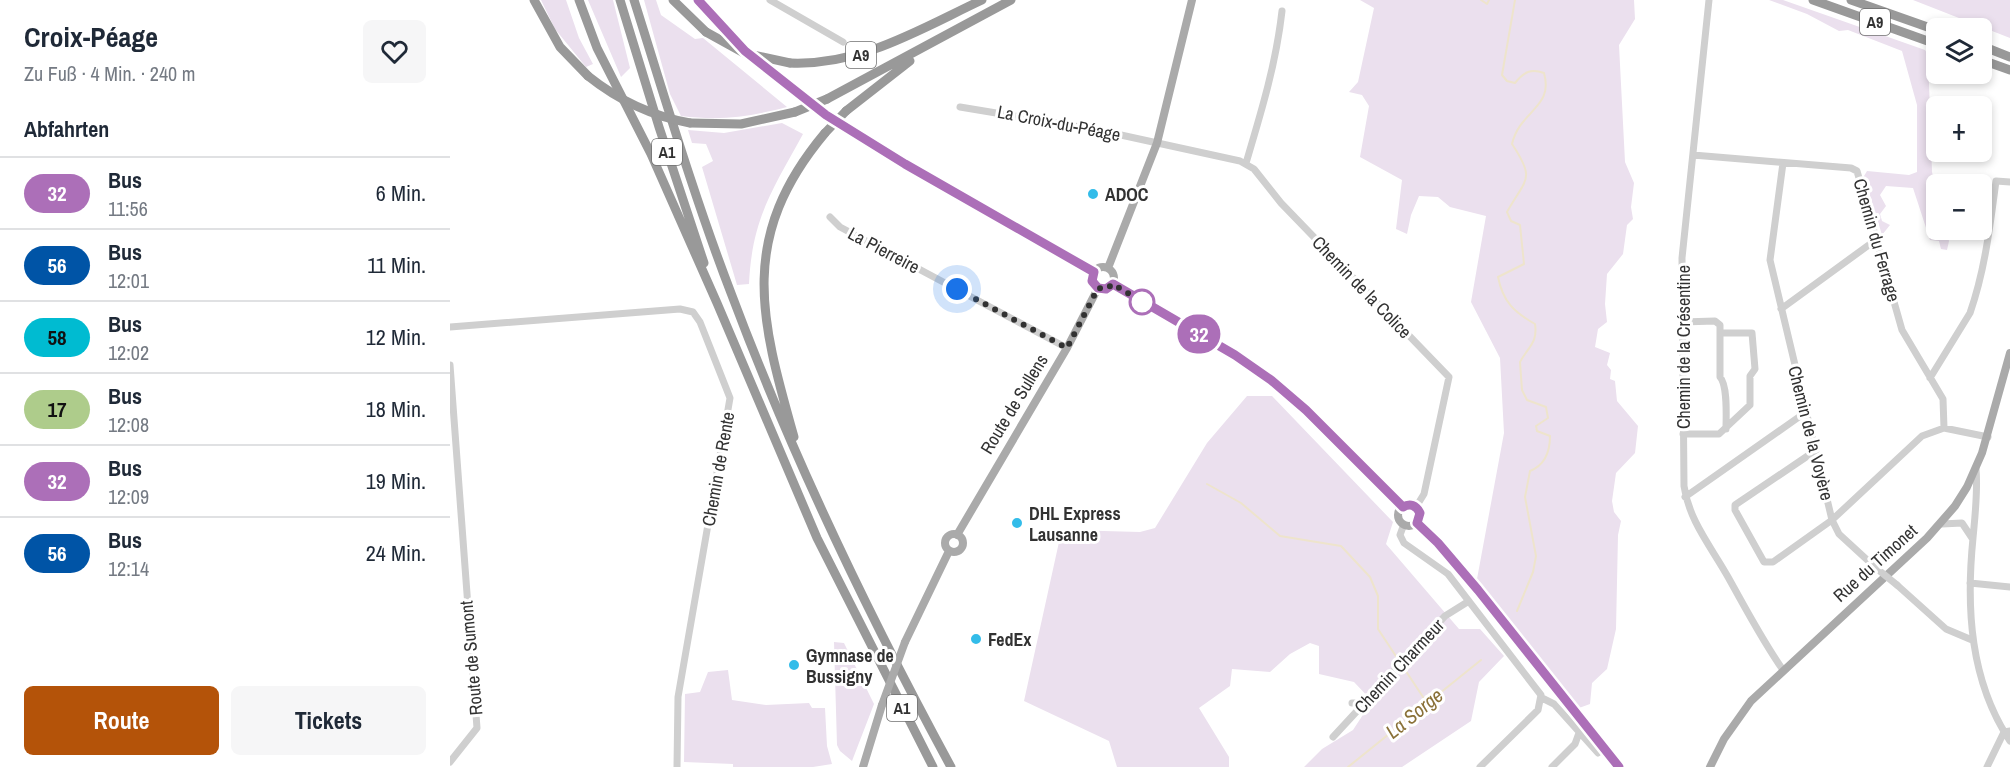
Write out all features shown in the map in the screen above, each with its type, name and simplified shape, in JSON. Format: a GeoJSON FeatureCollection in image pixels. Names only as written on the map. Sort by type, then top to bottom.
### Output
{"type":"FeatureCollection","features":[{"type":"Feature","properties":{"kind":"highway","name":"A9"},"geometry":{"type":"LineString","coordinates":[[534,0],[560,47],[588,76],[633,105],[660,116],[690,123],[741,124],[795,112],[827,99],[1011,0]]}},
{"type":"Feature","properties":{"kind":"highway"},"geometry":{"type":"LineString","coordinates":[[579,0],[597,48],[647,147],[717,303]]}},
{"type":"Feature","properties":{"kind":"highway","name":"A1"},"geometry":{"type":"LineString","coordinates":[[620,0],[658,127],[717,303],[817,538],[933,767]]}},
{"type":"Feature","properties":{"kind":"highway","name":"A1"},"geometry":{"type":"LineString","coordinates":[[634,0],[682,156],[761,372],[875,623],[951,767]]}},
{"type":"Feature","properties":{"kind":"highway","name":"A9"},"geometry":{"type":"LineString","coordinates":[[673,0],[706,32],[751,55],[790,63],[829,62],[868,52],[982,0]]}},
{"type":"Feature","properties":{"kind":"highway","name":"A9"},"geometry":{"type":"LineString","coordinates":[[1813,0],[1926,40]]}},
{"type":"Feature","properties":{"kind":"highway","name":"A9"},"geometry":{"type":"LineString","coordinates":[[1851,0],[1926,26]]}},
{"type":"Feature","properties":{"kind":"highway"},"geometry":{"type":"LineString","coordinates":[[803,468],[769,343],[764,300],[764,269],[772,225],[782,197],[796,171],[825,133],[846,111],[884,79],[951,32]]}},
{"type":"Feature","properties":{"kind":"highway"},"geometry":{"type":"LineString","coordinates":[[1992,50],[2010,57]]}},
{"type":"Feature","properties":{"kind":"highway"},"geometry":{"type":"LineString","coordinates":[[1992,64],[2010,70]]}},
{"type":"Feature","properties":{"kind":"main road"},"geometry":{"type":"LineString","coordinates":[[698,0],[745,51],[826,115],[905,164],[1094,272]]}},
{"type":"Feature","properties":{"kind":"main road"},"geometry":{"type":"LineString","coordinates":[[1108,268],[1157,143],[1192,0]]}},
{"type":"Feature","properties":{"kind":"main road"},"geometry":{"type":"LineString","coordinates":[[1101,267],[1108,268],[1113,273],[1113,284],[1106,289],[1098,288],[1092,281],[1094,272],[1101,267]]}},
{"type":"Feature","properties":{"kind":"main road"},"geometry":{"type":"LineString","coordinates":[[1113,284],[1235,355],[1271,380],[1306,410],[1403,507]]}},
{"type":"Feature","properties":{"kind":"main road","name":"Route de Sullens"},"geometry":{"type":"LineString","coordinates":[[957,535],[1067,348],[1098,288]]}},
{"type":"Feature","properties":{"kind":"main road","name":"Rue du Timonet"},"geometry":{"type":"LineString","coordinates":[[1710,767],[1724,739],[1751,701],[1942,524],[1976,469],[1988,437],[2010,353]]}},
{"type":"Feature","properties":{"kind":"main road"},"geometry":{"type":"LineString","coordinates":[[1403,507],[1411,505],[1416,507],[1420,513],[1417,523]]}},
{"type":"Feature","properties":{"kind":"main road"},"geometry":{"type":"LineString","coordinates":[[1403,507],[1399,516],[1404,524],[1417,523],[1438,543],[1478,590],[1602,753],[1617,767]]}},
{"type":"Feature","properties":{"kind":"main road"},"geometry":{"type":"LineString","coordinates":[[952,534],[957,535],[963,541],[962,547],[955,552],[949,550],[945,546],[946,538],[952,534]]}},
{"type":"Feature","properties":{"kind":"main road"},"geometry":{"type":"LineString","coordinates":[[863,767],[905,642],[949,550]]}},
{"type":"Feature","properties":{"kind":"street"},"geometry":{"type":"LineString","coordinates":[[770,0],[843,42]]}},
{"type":"Feature","properties":{"kind":"street","name":"Chemin de la Crésentine"},"geometry":{"type":"LineString","coordinates":[[1709,0],[1682,256],[1685,497],[1689,510],[1755,630],[1783,670]]}},
{"type":"Feature","properties":{"kind":"street"},"geometry":{"type":"LineString","coordinates":[[1157,143],[1246,164],[1277,54],[1282,11]]}},
{"type":"Feature","properties":{"kind":"street","name":"La Croix-du-Péage"},"geometry":{"type":"LineString","coordinates":[[960,107],[1098,130],[1157,143]]}},
{"type":"Feature","properties":{"kind":"street","name":"Chemin du Ferrage"},"geometry":{"type":"LineString","coordinates":[[1693,155],[1857,171],[1902,330],[1943,399],[1944,428]]}},
{"type":"Feature","properties":{"kind":"street","name":"Chemin de la Voyère"},"geometry":{"type":"LineString","coordinates":[[1782,163],[1770,260],[1832,520],[1839,534],[1946,629],[1972,640]]}},
{"type":"Feature","properties":{"kind":"street","name":"Chemin de la Colice"},"geometry":{"type":"LineString","coordinates":[[1246,164],[1449,377],[1424,494],[1416,507]]}},
{"type":"Feature","properties":{"kind":"street"},"geometry":{"type":"LineString","coordinates":[[1930,378],[1970,313],[1974,302],[1984,268],[1996,181],[2010,182]]}},
{"type":"Feature","properties":{"kind":"street","name":"La Pierreire"},"geometry":{"type":"LineString","coordinates":[[830,218],[840,227],[1067,348]]}},
{"type":"Feature","properties":{"kind":"street"},"geometry":{"type":"LineString","coordinates":[[1781,309],[1877,239]]}},
{"type":"Feature","properties":{"kind":"street","name":"Chemin de Rente"},"geometry":{"type":"LineString","coordinates":[[450,327],[680,309],[693,312],[700,322],[730,398],[730,410],[719,455],[693,622],[678,697],[677,767]]}},
{"type":"Feature","properties":{"kind":"street"},"geometry":{"type":"LineString","coordinates":[[1682,322],[1715,321],[1720,326],[1720,377],[1723,381],[1726,402],[1726,429]]}},
{"type":"Feature","properties":{"kind":"street"},"geometry":{"type":"LineString","coordinates":[[1683,434],[1719,434],[1750,405],[1750,376],[1755,369],[1753,336],[1748,332],[1720,333]]}},
{"type":"Feature","properties":{"kind":"street","name":"Route de Sumont"},"geometry":{"type":"LineString","coordinates":[[450,365],[477,728],[450,762]]}},
{"type":"Feature","properties":{"kind":"street"},"geometry":{"type":"LineString","coordinates":[[1685,497],[1806,412]]}},
{"type":"Feature","properties":{"kind":"street"},"geometry":{"type":"LineString","coordinates":[[1815,454],[1809,455],[1738,502],[1735,510],[1764,562],[1768,564],[1832,520],[1912,445],[1935,430],[1944,428],[1988,437]]}},
{"type":"Feature","properties":{"kind":"street"},"geometry":{"type":"LineString","coordinates":[[1976,469],[1970,583],[1972,640],[1986,693],[2010,741]]}},
{"type":"Feature","properties":{"kind":"street"},"geometry":{"type":"LineString","coordinates":[[1942,524],[1962,523],[1972,538]]}},
{"type":"Feature","properties":{"kind":"street"},"geometry":{"type":"LineString","coordinates":[[1404,524],[1400,535],[1404,543],[1440,566],[1537,687],[1542,698],[1554,704],[1579,733],[1602,753]]}},
{"type":"Feature","properties":{"kind":"street"},"geometry":{"type":"LineString","coordinates":[[1970,583],[2010,587]]}},
{"type":"Feature","properties":{"kind":"street","name":"Chemin Charmeur"},"geometry":{"type":"LineString","coordinates":[[1333,737],[1445,616],[1469,600]]}},
{"type":"Feature","properties":{"kind":"street"},"geometry":{"type":"LineString","coordinates":[[1480,767],[1538,710],[1542,698]]}},
{"type":"Feature","properties":{"kind":"street"},"geometry":{"type":"LineString","coordinates":[[1352,703],[1365,703]]}},
{"type":"Feature","properties":{"kind":"street"},"geometry":{"type":"LineString","coordinates":[[1987,767],[2007,732]]}},
{"type":"Feature","properties":{"kind":"street"},"geometry":{"type":"LineString","coordinates":[[1552,767],[1575,744],[1579,733]]}},
{"type":"Feature","properties":{"kind":"shaded area"},"geometry":{"type":"Polygon","coordinates":[[[541,0],[566,0],[579,38],[593,64],[586,67],[555,29],[541,0]]]}},
{"type":"Feature","properties":{"kind":"shaded area"},"geometry":{"type":"Polygon","coordinates":[[[588,0],[613,0],[630,68],[621,77],[588,0]]]}},
{"type":"Feature","properties":{"kind":"shaded area"},"geometry":{"type":"Polygon","coordinates":[[[644,0],[656,0],[661,15],[695,39],[703,38],[787,107],[734,117],[681,116],[670,94],[644,0]]]}},
{"type":"Feature","properties":{"kind":"shaded area"},"geometry":{"type":"Polygon","coordinates":[[[1360,0],[1634,0],[1635,19],[1619,45],[1625,162],[1634,183],[1631,207],[1633,219],[1627,225],[1623,254],[1607,274],[1605,304],[1607,322],[1598,329],[1595,347],[1610,353],[1607,365],[1611,370],[1610,379],[1615,381],[1617,401],[1638,426],[1635,453],[1616,473],[1612,501],[1614,512],[1621,521],[1618,535],[1616,629],[1607,669],[1592,683],[1590,704],[1579,708],[1477,579],[1504,433],[1500,358],[1471,302],[1486,216],[1450,207],[1438,197],[1419,196],[1411,215],[1407,234],[1396,229],[1402,180],[1360,157],[1369,106],[1362,95],[1349,92],[1358,82],[1374,8],[1360,0]]]}},
{"type":"Feature","properties":{"kind":"shaded area"},"geometry":{"type":"Polygon","coordinates":[[[1769,0],[1783,0],[1926,52],[1926,84],[1929,84],[1929,96],[1926,96],[1926,162],[1932,162],[1932,174],[1926,174],[1926,228],[1913,188],[1886,186],[1880,195],[1886,206],[1880,214],[1882,221],[1890,225],[1882,235],[1864,176],[1867,171],[1909,175],[1917,172],[1917,105],[1902,51],[1848,30],[1839,31],[1807,14],[1769,0]]]}},
{"type":"Feature","properties":{"kind":"shaded area"},"geometry":{"type":"Polygon","coordinates":[[[1913,0],[2010,0],[2010,38],[1992,31],[1992,18],[1959,18],[1913,0]]]}},
{"type":"Feature","properties":{"kind":"shaded area"},"geometry":{"type":"Polygon","coordinates":[[[782,123],[803,134],[759,222],[754,240],[749,284],[737,285],[702,167],[713,161],[706,144],[692,143],[688,130],[724,133],[782,123]]]}},
{"type":"Feature","properties":{"kind":"shaded area"},"geometry":{"type":"Polygon","coordinates":[[[1930,240],[1949,240],[1947,250],[1941,249],[1939,241],[1930,240]]]}},
{"type":"Feature","properties":{"kind":"shaded area"},"geometry":{"type":"Polygon","coordinates":[[[1247,396],[1272,396],[1393,522],[1386,544],[1459,629],[1480,629],[1504,656],[1479,682],[1471,721],[1402,767],[1304,767],[1322,749],[1353,730],[1372,701],[1354,682],[1319,674],[1319,646],[1310,643],[1290,654],[1270,672],[1232,669],[1230,686],[1199,708],[1229,757],[1229,767],[1117,767],[1109,741],[1024,701],[1059,542],[1067,530],[1140,532],[1155,528],[1207,443],[1247,396]]]}},
{"type":"Feature","properties":{"kind":"shaded area"},"geometry":{"type":"Polygon","coordinates":[[[834,642],[844,643],[874,704],[852,761],[840,751],[837,745],[834,642]]]}},
{"type":"Feature","properties":{"kind":"shaded area"},"geometry":{"type":"Polygon","coordinates":[[[728,670],[732,700],[766,705],[809,703],[812,708],[825,708],[827,746],[832,764],[813,767],[733,767],[733,764],[684,762],[685,694],[700,692],[708,672],[728,670]]]}},
{"type":"Feature","properties":{"kind":"waterway","name":"La Sorge"},"geometry":{"type":"LineString","coordinates":[[1481,0],[1487,4],[1489,0]]}},
{"type":"Feature","properties":{"kind":"waterway","name":"La Sorge"},"geometry":{"type":"LineString","coordinates":[[1515,0],[1502,75],[1507,81],[1515,83],[1528,72],[1544,73],[1546,85],[1540,102],[1522,123],[1512,144],[1524,165],[1526,179],[1507,212],[1511,221],[1520,225],[1524,264],[1498,277],[1506,300],[1521,315],[1535,324],[1534,340],[1520,362],[1522,390],[1527,400],[1546,407],[1548,418],[1536,426],[1537,431],[1550,436],[1546,457],[1530,471],[1525,497],[1536,556],[1533,572],[1517,611]]}},
{"type":"Feature","properties":{"kind":"waterway"},"geometry":{"type":"LineString","coordinates":[[1207,484],[1241,503],[1280,536],[1341,546],[1370,577],[1378,596],[1378,629],[1427,703]]}},
{"type":"Feature","properties":{"kind":"waterway","name":"La Sorge"},"geometry":{"type":"LineString","coordinates":[[1348,767],[1481,660]]}},
{"type":"Feature","properties":{"kind":"bus line","name":"32"},"geometry":{"type":"LineString","coordinates":[[698,0],[759,64],[841,125],[938,184],[1094,272],[1092,281],[1096,287],[1102,290],[1113,284],[1235,355],[1280,387],[1315,418],[1403,507],[1411,505],[1416,507],[1420,513],[1417,523],[1428,532],[1478,590],[1619,767]]}},
{"type":"Feature","properties":{"kind":"place","name":"ADOC"},"geometry":{"type":"Point","coordinates":[1093,194]}},
{"type":"Feature","properties":{"kind":"place","name":"DHL Express Lausanne"},"geometry":{"type":"Point","coordinates":[1017,523]}},
{"type":"Feature","properties":{"kind":"place","name":"FedEx"},"geometry":{"type":"Point","coordinates":[976,639]}},
{"type":"Feature","properties":{"kind":"place","name":"Gymnase de Bussigny"},"geometry":{"type":"Point","coordinates":[794,665]}},
{"type":"Feature","properties":{"kind":"route"},"geometry":{"type":"LineString","coordinates":[[957,289],[1067,348],[1098,288],[1106,289],[1113,284],[1142,302]]}}]}
